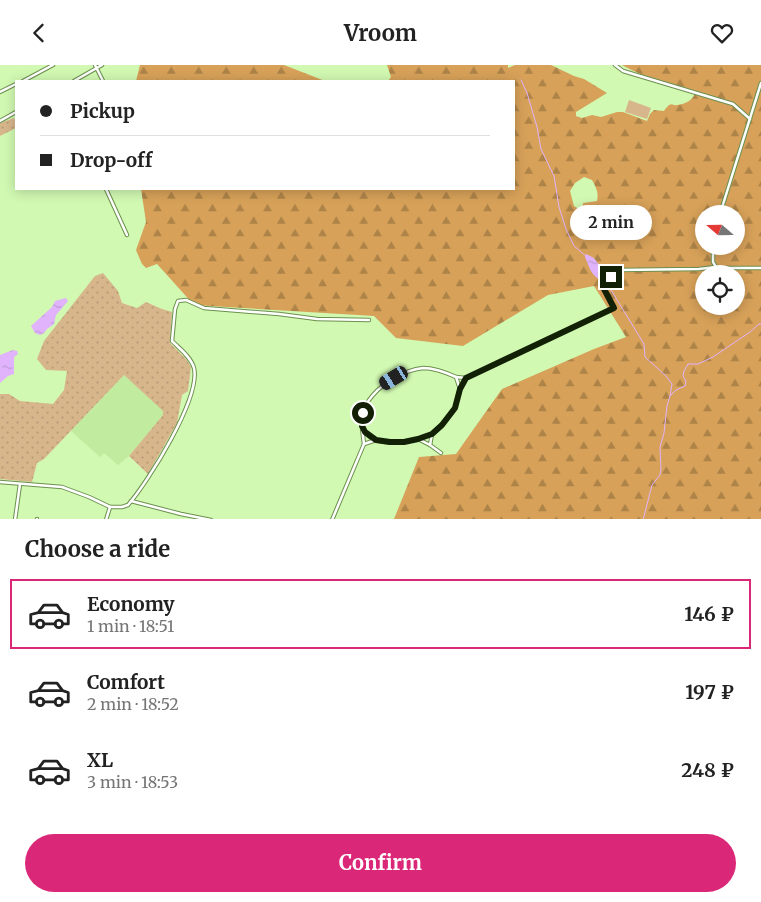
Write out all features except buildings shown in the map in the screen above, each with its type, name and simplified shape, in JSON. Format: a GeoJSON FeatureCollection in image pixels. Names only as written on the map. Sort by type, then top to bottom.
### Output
{"type":"FeatureCollection","features":[{"type":"Feature","properties":{"kind":"street"},"geometry":{"type":"LineString","coordinates":[[25,80],[53,65]]}},
{"type":"Feature","properties":{"kind":"street"},"geometry":{"type":"LineString","coordinates":[[76,80],[102,65]]}},
{"type":"Feature","properties":{"kind":"street"},"geometry":{"type":"LineString","coordinates":[[615,65],[623,71],[733,103],[750,119]]}},
{"type":"Feature","properties":{"kind":"street"},"geometry":{"type":"LineString","coordinates":[[96,67],[102,80]]}},
{"type":"Feature","properties":{"kind":"street"},"geometry":{"type":"LineString","coordinates":[[723,205],[761,83]]}},
{"type":"Feature","properties":{"kind":"street"},"geometry":{"type":"LineString","coordinates":[[0,92],[15,84]]}},
{"type":"Feature","properties":{"kind":"street"},"geometry":{"type":"LineString","coordinates":[[0,121],[15,113]]}},
{"type":"Feature","properties":{"kind":"street"},"geometry":{"type":"LineString","coordinates":[[106,190],[127,235]]}},
{"type":"Feature","properties":{"kind":"street"},"geometry":{"type":"LineString","coordinates":[[745,268],[761,268]]}},
{"type":"Feature","properties":{"kind":"street"},"geometry":{"type":"LineString","coordinates":[[332,519],[364,444],[363,413],[372,396],[384,385],[405,372],[422,368],[442,371],[456,377],[466,378],[614,308],[603,287],[618,270],[695,269]]}},
{"type":"Feature","properties":{"kind":"street"},"geometry":{"type":"LineString","coordinates":[[0,482],[62,487],[110,507],[128,505],[155,468],[174,434],[186,408],[193,382],[194,367],[188,357],[172,341],[175,309],[178,301],[186,300],[204,308],[317,319],[369,320]]}},
{"type":"Feature","properties":{"kind":"street"},"geometry":{"type":"LineString","coordinates":[[456,377],[460,389]]}},
{"type":"Feature","properties":{"kind":"street"},"geometry":{"type":"LineString","coordinates":[[364,444],[376,440],[404,442],[432,434],[442,425],[455,408],[460,389],[466,378]]}},
{"type":"Feature","properties":{"kind":"street"},"geometry":{"type":"LineString","coordinates":[[362,426],[365,432],[376,440]]}},
{"type":"Feature","properties":{"kind":"street"},"geometry":{"type":"LineString","coordinates":[[430,445],[432,434]]}},
{"type":"Feature","properties":{"kind":"street"},"geometry":{"type":"LineString","coordinates":[[418,439],[441,453]]}},
{"type":"Feature","properties":{"kind":"street"},"geometry":{"type":"LineString","coordinates":[[15,519],[20,484]]}},
{"type":"Feature","properties":{"kind":"street"},"geometry":{"type":"LineString","coordinates":[[131,501],[180,514],[211,519]]}},
{"type":"Feature","properties":{"kind":"street"},"geometry":{"type":"LineString","coordinates":[[106,519],[110,507]]}},
{"type":"Feature","properties":{"kind":"street"},"geometry":{"type":"LineString","coordinates":[[180,514],[180,519]]}},
{"type":"Feature","properties":{"kind":"shaded area"},"geometry":{"type":"Polygon","coordinates":[[[629,100],[651,108],[647,119],[625,112],[629,100]]]}},
{"type":"Feature","properties":{"kind":"shaded area"},"geometry":{"type":"Polygon","coordinates":[[[14,118],[15,128],[0,136],[0,123],[14,118]]]}},
{"type":"Feature","properties":{"kind":"shaded area"},"geometry":{"type":"Polygon","coordinates":[[[103,273],[118,291],[122,303],[137,308],[146,302],[172,312],[170,343],[186,359],[191,367],[188,391],[182,395],[177,423],[148,474],[129,456],[163,415],[163,411],[124,375],[44,459],[37,463],[32,482],[0,479],[0,394],[9,394],[20,401],[53,404],[64,390],[67,371],[46,370],[37,359],[44,341],[95,276],[103,273]]]}},
{"type":"Feature","properties":{"kind":"shaded area"},"geometry":{"type":"Polygon","coordinates":[[[124,375],[163,410],[163,415],[129,456],[118,465],[104,453],[100,457],[71,431],[124,375]]]}},
{"type":"Feature","properties":{"kind":"green space"},"geometry":{"type":"Polygon","coordinates":[[[140,65],[284,65],[322,80],[136,80],[140,65]]]}},
{"type":"Feature","properties":{"kind":"green space"},"geometry":{"type":"Polygon","coordinates":[[[387,65],[508,65],[508,68],[515,65],[551,65],[584,79],[607,93],[576,112],[576,116],[582,118],[592,115],[601,117],[623,112],[647,121],[654,110],[664,111],[670,104],[686,103],[693,97],[695,91],[648,77],[622,65],[761,65],[761,519],[394,519],[419,457],[456,454],[502,389],[626,337],[594,286],[548,295],[463,346],[396,338],[374,316],[194,305],[157,264],[146,268],[142,264],[136,250],[146,222],[141,190],[515,190],[515,80],[389,80],[391,77],[387,65]],[[584,177],[575,183],[570,191],[574,206],[582,211],[583,203],[597,201],[597,190],[592,180],[584,177]]]}},
{"type":"Feature","properties":{"kind":"water"},"geometry":{"type":"Polygon","coordinates":[[[586,254],[594,258],[605,273],[601,280],[591,270],[585,257],[586,254]]]}},
{"type":"Feature","properties":{"kind":"water"},"geometry":{"type":"Polygon","coordinates":[[[66,298],[68,301],[56,315],[54,324],[40,335],[35,333],[31,326],[52,307],[55,301],[66,298]]]}},
{"type":"Feature","properties":{"kind":"water"},"geometry":{"type":"Polygon","coordinates":[[[13,350],[17,351],[18,354],[14,357],[14,374],[8,376],[0,383],[0,355],[13,350]]]}},
{"type":"Feature","properties":{"kind":"waterway"},"geometry":{"type":"LineString","coordinates":[[521,80],[537,127],[541,149],[554,176],[559,207],[566,229],[574,246],[587,257]]}},
{"type":"Feature","properties":{"kind":"waterway"},"geometry":{"type":"LineString","coordinates":[[603,277],[644,344],[645,357],[672,384],[670,396]]}},
{"type":"Feature","properties":{"kind":"waterway"},"geometry":{"type":"LineString","coordinates":[[643,519],[652,485],[660,475],[660,447],[664,433],[667,406],[670,396],[676,390],[685,386],[686,381],[683,376],[688,364],[698,364],[713,357],[761,324]]}},
{"type":"Feature","properties":{"kind":"route"},"geometry":{"type":"LineString","coordinates":[[363,413],[362,426],[365,432],[376,440],[404,442],[432,434],[442,425],[455,408],[460,389],[466,378],[614,308],[603,287],[611,277]]}}]}
